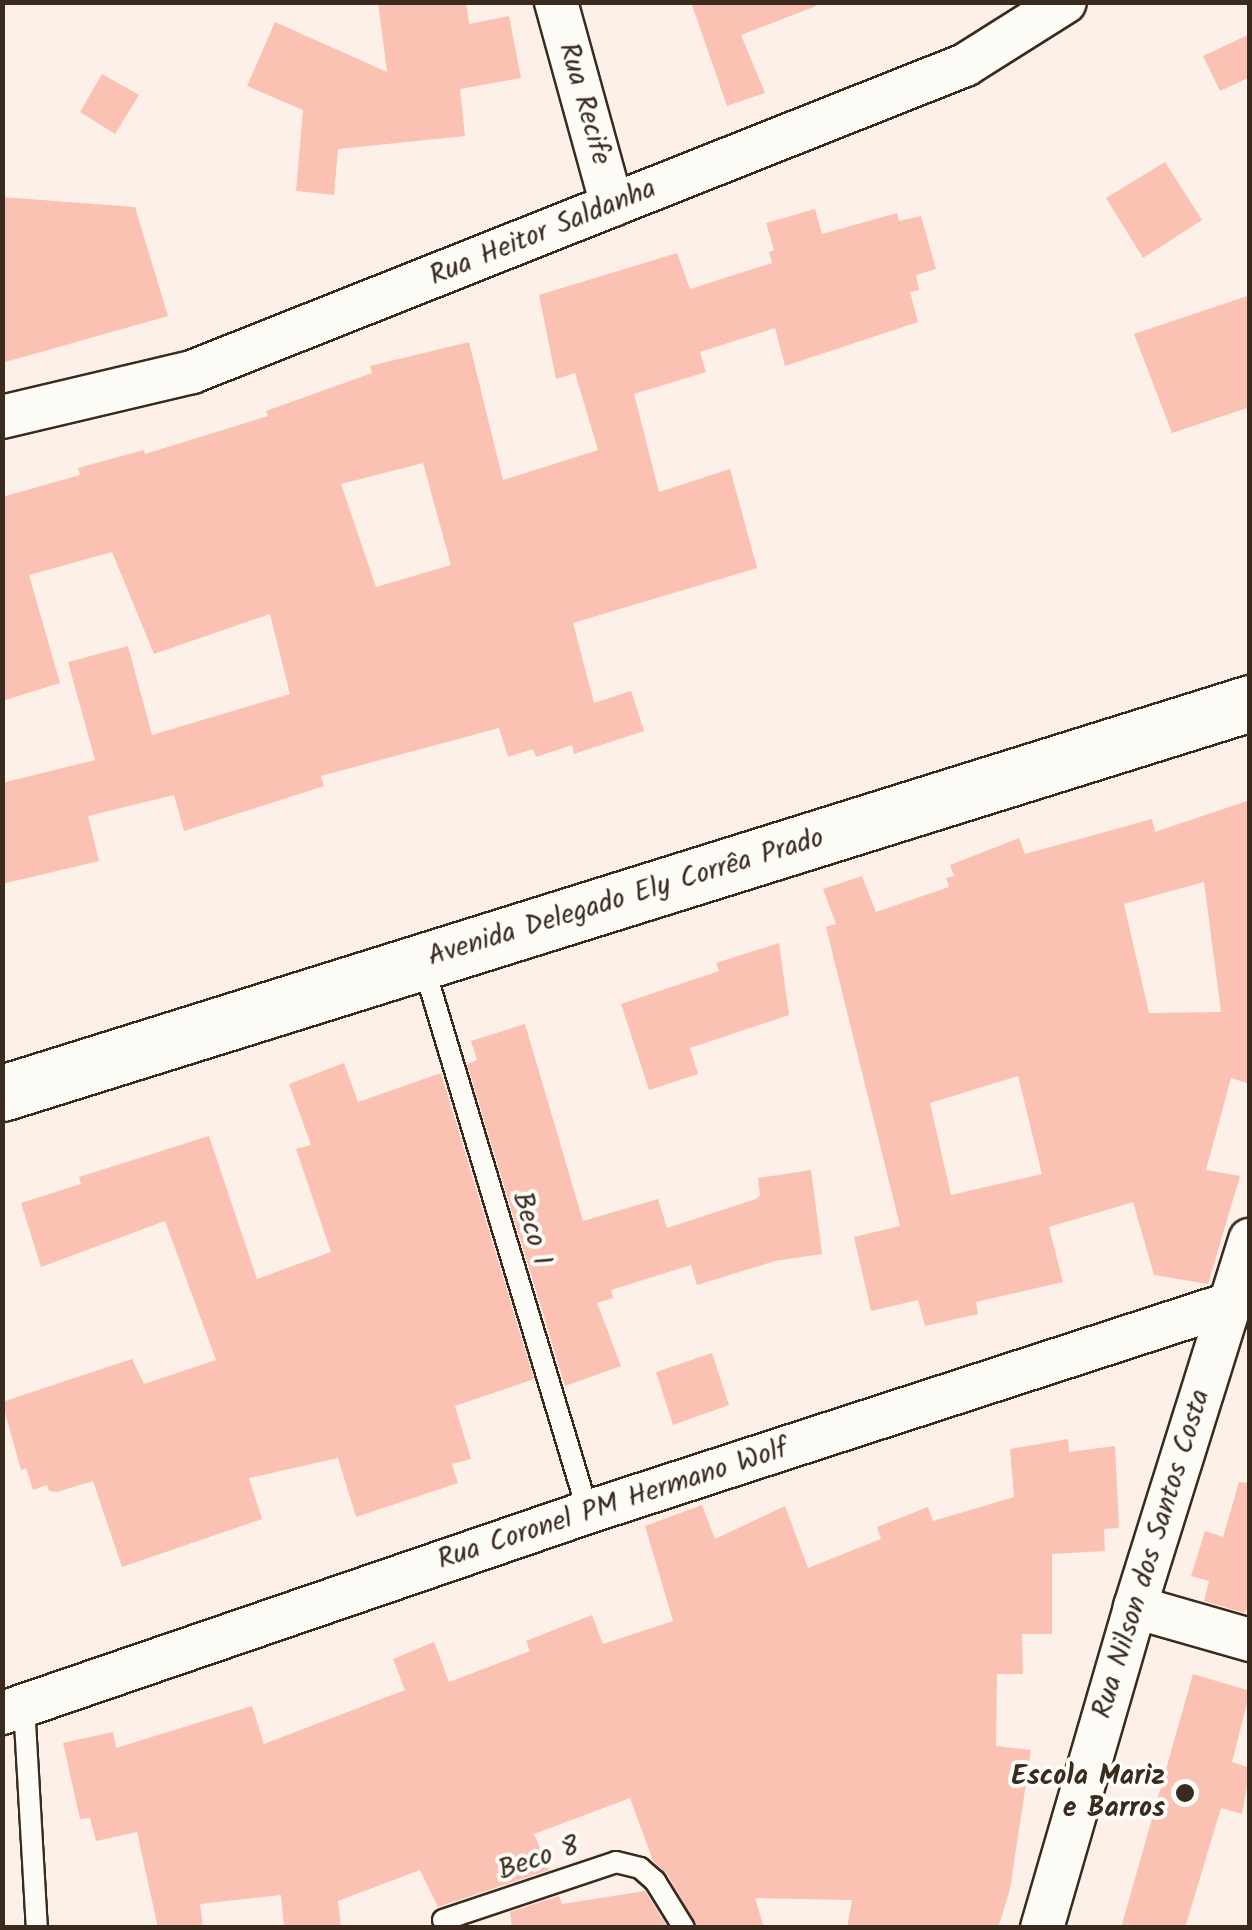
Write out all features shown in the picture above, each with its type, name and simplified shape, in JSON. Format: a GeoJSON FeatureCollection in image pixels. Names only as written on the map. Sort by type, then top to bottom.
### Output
{"type":"FeatureCollection","features":[{"type":"Feature","properties":{"kind":"main road","name":"Avenida Delegado Ely Corrêa Prado"},"geometry":{"type":"LineString","coordinates":[[2,1093],[1250,703]]}},
{"type":"Feature","properties":{"kind":"street","name":"Rua Recife"},"geometry":{"type":"LineString","coordinates":[[556,2],[612,205]]}},
{"type":"Feature","properties":{"kind":"street","name":"Rua Heitor Saldanha"},"geometry":{"type":"LineString","coordinates":[[2,416],[192,372],[966,64],[1065,2]]}},
{"type":"Feature","properties":{"kind":"street","name":"Rua Nilson dos Santos Costa"},"geometry":{"type":"LineString","coordinates":[[1042,1928],[1226,1304],[1250,1240]]}},
{"type":"Feature","properties":{"kind":"street","name":"Rua Coronel PM Hermano Wolf"},"geometry":{"type":"LineString","coordinates":[[13,1709],[588,1512],[1226,1304]]}},
{"type":"Feature","properties":{"kind":"street"},"geometry":{"type":"LineString","coordinates":[[1135,1607],[1250,1640]]}},
{"type":"Feature","properties":{"kind":"lane","name":"Beco I"},"geometry":{"type":"LineString","coordinates":[[422,961],[588,1512]]}},
{"type":"Feature","properties":{"kind":"lane"},"geometry":{"type":"LineString","coordinates":[[13,1709],[37,1928]]}},
{"type":"Feature","properties":{"kind":"lane","name":"Beco 8"},"geometry":{"type":"LineString","coordinates":[[443,1920],[616,1862],[640,1868],[655,1882],[684,1928]]}},
{"type":"Feature","properties":{"kind":"building"},"geometry":{"type":"Polygon","coordinates":[[[378,2],[466,2],[469,24],[509,16],[521,78],[460,89],[465,136],[338,149],[334,195],[296,191],[303,110],[247,86],[275,22],[387,72],[378,2]]]}},
{"type":"Feature","properties":{"kind":"building"},"geometry":{"type":"Polygon","coordinates":[[[691,2],[815,2],[816,6],[741,35],[765,93],[727,106],[691,2]]]}},
{"type":"Feature","properties":{"kind":"building"},"geometry":{"type":"Polygon","coordinates":[[[1250,34],[1250,77],[1220,91],[1203,56],[1250,34]]]}},
{"type":"Feature","properties":{"kind":"building"},"geometry":{"type":"Polygon","coordinates":[[[102,74],[139,95],[115,134],[80,112],[102,74]]]}},
{"type":"Feature","properties":{"kind":"building"},"geometry":{"type":"Polygon","coordinates":[[[1165,162],[1202,220],[1143,258],[1106,198],[1165,162]]]}},
{"type":"Feature","properties":{"kind":"building"},"geometry":{"type":"Polygon","coordinates":[[[2,197],[135,207],[168,316],[2,363],[2,197]]]}},
{"type":"Feature","properties":{"kind":"building"},"geometry":{"type":"Polygon","coordinates":[[[815,209],[822,234],[897,213],[899,221],[921,216],[936,269],[916,275],[919,290],[910,292],[918,322],[785,366],[775,328],[700,352],[706,372],[634,394],[659,492],[730,469],[757,568],[573,623],[594,703],[631,691],[644,731],[574,754],[572,745],[536,757],[533,749],[508,757],[499,728],[321,776],[324,786],[184,831],[174,795],[88,816],[99,861],[2,884],[2,783],[95,760],[68,662],[128,646],[152,735],[290,694],[270,614],[154,654],[112,552],[29,575],[60,683],[2,701],[2,497],[80,475],[78,468],[144,450],[145,454],[268,416],[266,411],[372,373],[370,366],[469,342],[503,480],[598,450],[575,373],[556,379],[539,295],[677,253],[690,289],[772,263],[769,252],[774,250],[766,223],[815,209]],[[423,463],[341,484],[376,587],[451,565],[423,463]]]}},
{"type":"Feature","properties":{"kind":"building"},"geometry":{"type":"Polygon","coordinates":[[[1250,295],[1250,407],[1172,433],[1134,334],[1250,295]]]}},
{"type":"Feature","properties":{"kind":"building"},"geometry":{"type":"Polygon","coordinates":[[[1250,800],[1250,1084],[1231,1078],[1206,1170],[1240,1176],[1208,1284],[1154,1275],[1133,1202],[1049,1227],[1063,1282],[976,1302],[978,1314],[925,1326],[918,1300],[871,1311],[854,1237],[900,1226],[826,927],[836,924],[823,889],[862,876],[876,912],[949,887],[946,878],[954,876],[950,865],[1019,838],[1025,854],[1152,819],[1155,832],[1250,800]],[[1204,882],[1124,904],[1149,1013],[1221,1012],[1204,882]],[[1018,1076],[930,1103],[951,1195],[1042,1174],[1018,1076]]]}},
{"type":"Feature","properties":{"kind":"building"},"geometry":{"type":"Polygon","coordinates":[[[779,943],[789,1015],[690,1048],[698,1074],[649,1090],[621,1004],[719,971],[716,963],[779,943]]]}},
{"type":"Feature","properties":{"kind":"building"},"geometry":{"type":"Polygon","coordinates":[[[525,1024],[583,1221],[658,1199],[667,1228],[756,1199],[760,1195],[758,1178],[811,1170],[822,1254],[775,1261],[697,1285],[691,1265],[611,1290],[613,1298],[597,1303],[621,1366],[565,1386],[467,1064],[477,1060],[471,1041],[525,1024]]]}},
{"type":"Feature","properties":{"kind":"building"},"geometry":{"type":"Polygon","coordinates":[[[344,1063],[358,1102],[441,1073],[534,1379],[455,1406],[471,1459],[452,1464],[458,1483],[356,1517],[338,1458],[249,1478],[262,1519],[122,1567],[93,1481],[57,1492],[49,1491],[47,1485],[33,1490],[26,1468],[21,1470],[2,1402],[132,1359],[144,1384],[216,1360],[165,1221],[41,1267],[21,1203],[81,1184],[79,1177],[209,1136],[257,1279],[331,1252],[296,1149],[311,1145],[289,1084],[344,1063]]]}},
{"type":"Feature","properties":{"kind":"building"},"geometry":{"type":"Polygon","coordinates":[[[712,1353],[729,1405],[673,1425],[656,1372],[712,1353]]]}},
{"type":"Feature","properties":{"kind":"building"},"geometry":{"type":"Polygon","coordinates":[[[1068,1439],[1069,1452],[1115,1446],[1119,1528],[1104,1529],[1105,1551],[1052,1554],[1052,1634],[1022,1634],[1023,1674],[997,1674],[996,1746],[1031,1750],[1010,1889],[998,1928],[847,1928],[852,1900],[755,1898],[764,1928],[698,1928],[667,1874],[653,1861],[630,1798],[534,1834],[549,1870],[438,1907],[420,1870],[338,1901],[341,1928],[284,1928],[281,1895],[200,1904],[203,1928],[158,1928],[137,1832],[96,1841],[90,1818],[80,1819],[63,1743],[113,1732],[116,1748],[252,1706],[264,1744],[405,1690],[393,1659],[434,1642],[449,1682],[530,1651],[526,1641],[592,1615],[603,1644],[673,1621],[645,1526],[702,1505],[715,1539],[785,1506],[808,1568],[881,1539],[877,1527],[928,1507],[933,1521],[1014,1497],[1010,1449],[1068,1439]]]}},
{"type":"Feature","properties":{"kind":"building"},"geometry":{"type":"Polygon","coordinates":[[[1239,1482],[1250,1483],[1250,1599],[1245,1613],[1204,1601],[1209,1581],[1191,1576],[1205,1531],[1223,1537],[1239,1482]]]}},
{"type":"Feature","properties":{"kind":"building"},"geometry":{"type":"Polygon","coordinates":[[[1193,1674],[1250,1691],[1232,1762],[1250,1768],[1242,1814],[1221,1808],[1185,1928],[1121,1928],[1193,1674]]]}},
{"type":"Feature","properties":{"kind":"building"},"geometry":{"type":"Polygon","coordinates":[[[645,1891],[668,1928],[512,1928],[510,1912],[559,1896],[562,1904],[645,1891]]]}},
{"type":"Feature","properties":{"kind":"place","name":"Escola Mariz e Barros"},"geometry":{"type":"Point","coordinates":[1185,1793]}}]}
